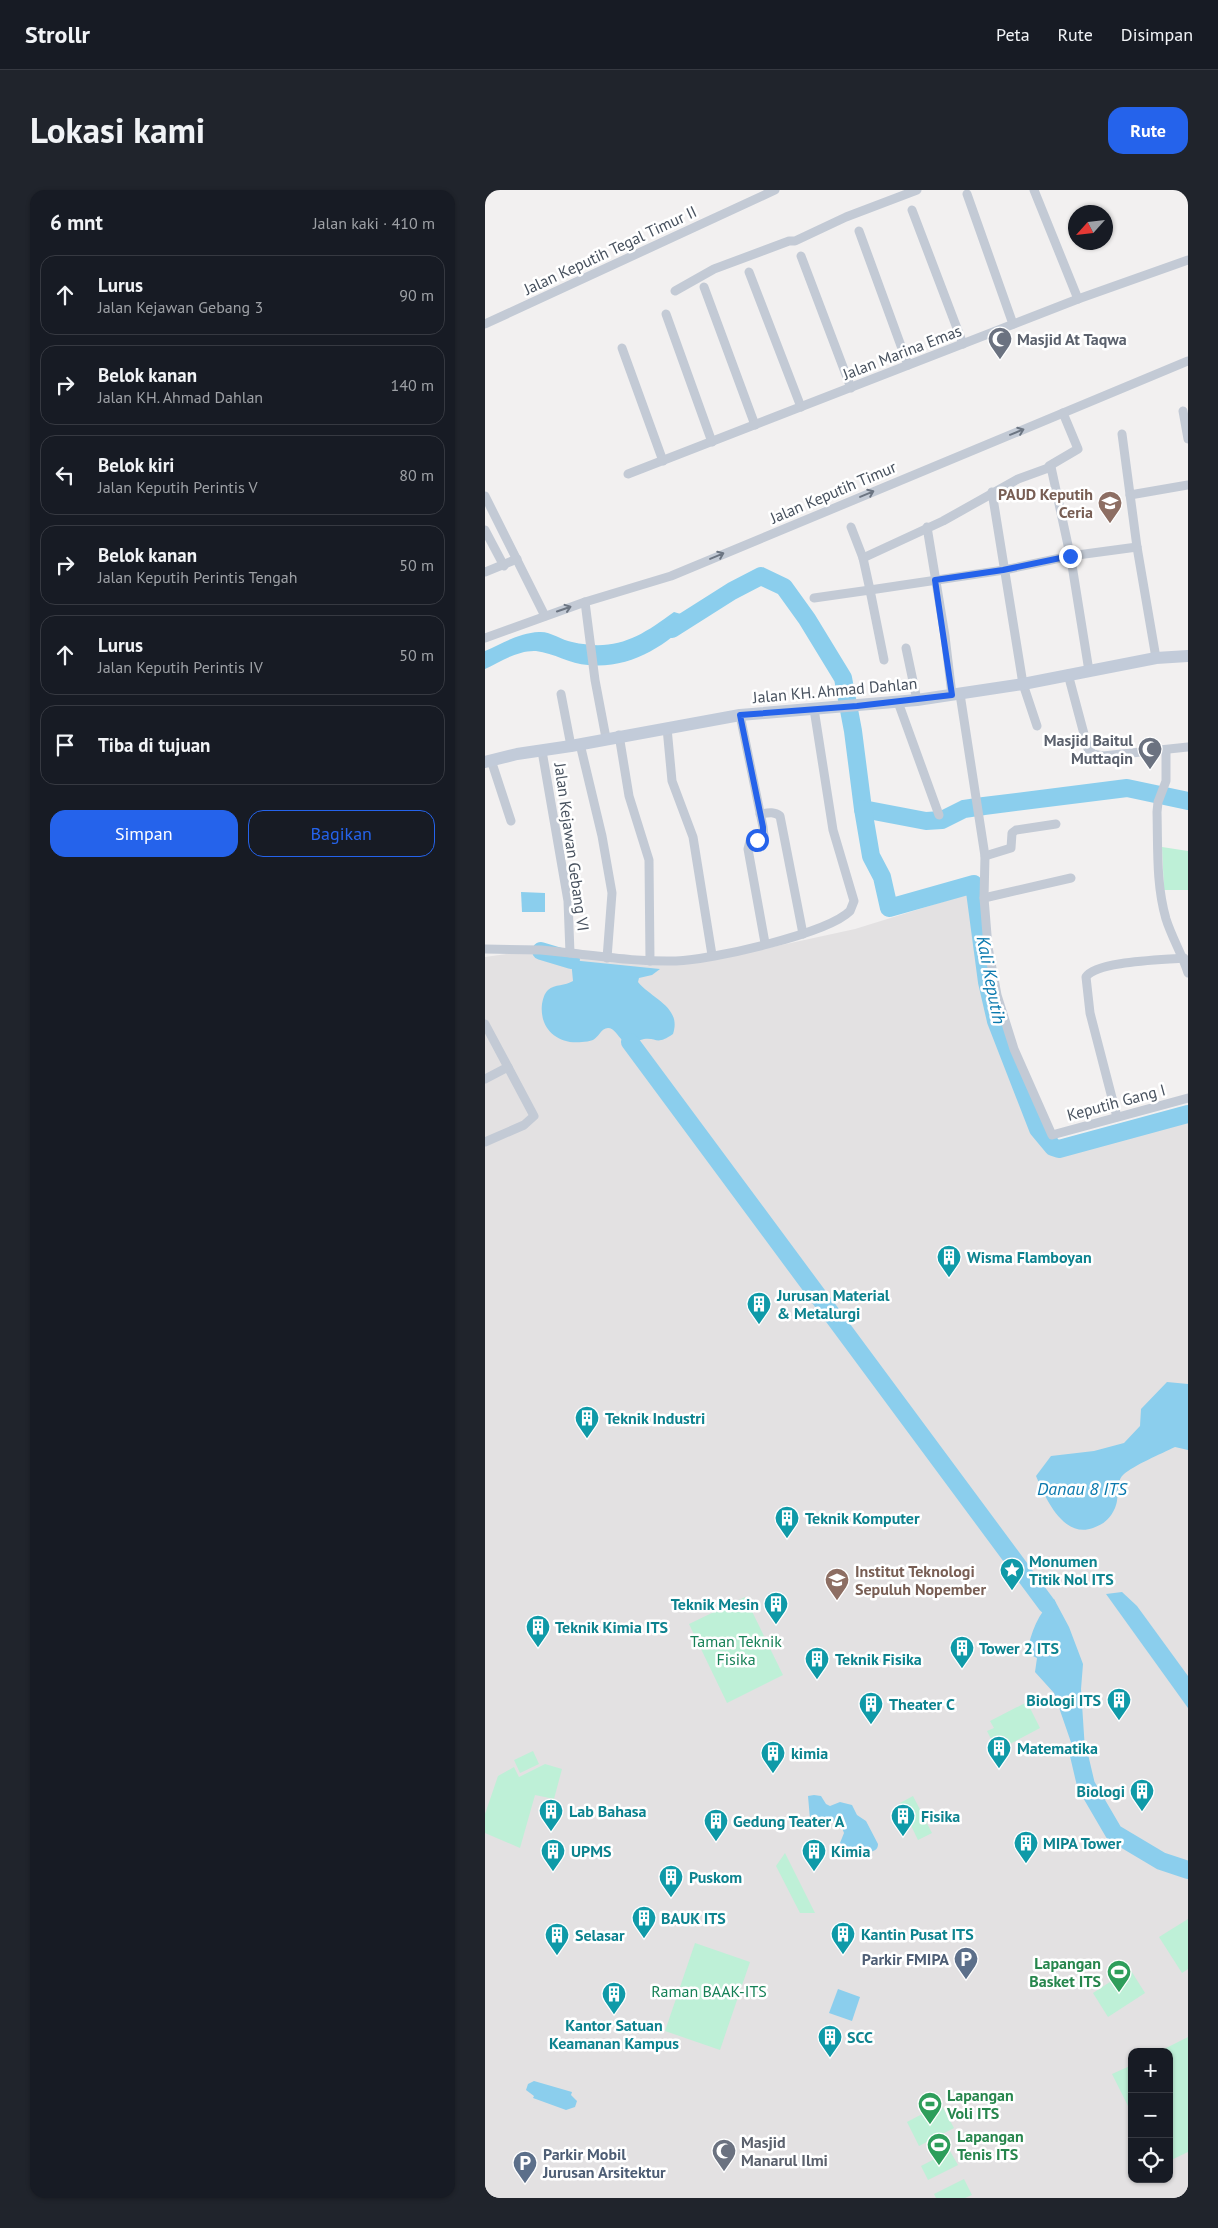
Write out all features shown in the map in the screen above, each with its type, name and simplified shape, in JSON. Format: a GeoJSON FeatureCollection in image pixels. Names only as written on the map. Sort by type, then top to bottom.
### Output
{"type":"FeatureCollection","features":[{"type":"Feature","properties":{"kind":"street","name":"Jalan Keputih Tegal Timur II"},"geometry":{"type":"LineString","coordinates":[[485,324],[775,190]]}},
{"type":"Feature","properties":{"kind":"street"},"geometry":{"type":"LineString","coordinates":[[675,291],[714,269],[789,241],[795,241],[846,218],[917,190]]}},
{"type":"Feature","properties":{"kind":"street"},"geometry":{"type":"LineString","coordinates":[[1034,190],[1078,299]]}},
{"type":"Feature","properties":{"kind":"street"},"geometry":{"type":"LineString","coordinates":[[967,194],[1013,324]]}},
{"type":"Feature","properties":{"kind":"street"},"geometry":{"type":"LineString","coordinates":[[912,210],[963,344]]}},
{"type":"Feature","properties":{"kind":"street"},"geometry":{"type":"LineString","coordinates":[[859,232],[908,365]]}},
{"type":"Feature","properties":{"kind":"street"},"geometry":{"type":"LineString","coordinates":[[801,256],[851,388]]}},
{"type":"Feature","properties":{"kind":"street","name":"Jalan Marina Emas"},"geometry":{"type":"LineString","coordinates":[[628,474],[1078,299],[1188,260]]}},
{"type":"Feature","properties":{"kind":"street"},"geometry":{"type":"LineString","coordinates":[[749,272],[801,407]]}},
{"type":"Feature","properties":{"kind":"street"},"geometry":{"type":"LineString","coordinates":[[704,287],[755,425]]}},
{"type":"Feature","properties":{"kind":"street"},"geometry":{"type":"LineString","coordinates":[[666,314],[712,442]]}},
{"type":"Feature","properties":{"kind":"street"},"geometry":{"type":"LineString","coordinates":[[622,348],[663,461]]}},
{"type":"Feature","properties":{"kind":"street","name":"Jalan Keputih Timur"},"geometry":{"type":"LineString","coordinates":[[485,638],[585,602],[671,576],[1188,361]]}},
{"type":"Feature","properties":{"kind":"street"},"geometry":{"type":"LineString","coordinates":[[1183,411],[1188,439]]}},
{"type":"Feature","properties":{"kind":"street"},"geometry":{"type":"LineString","coordinates":[[863,558],[952,516],[1018,479],[1051,469],[1078,449],[1063,413]]}},
{"type":"Feature","properties":{"kind":"street"},"geometry":{"type":"LineString","coordinates":[[1122,434],[1137,547],[1155,658]]}},
{"type":"Feature","properties":{"kind":"street"},"geometry":{"type":"LineString","coordinates":[[1051,469],[1070,556],[1089,671]]}},
{"type":"Feature","properties":{"kind":"street"},"geometry":{"type":"LineString","coordinates":[[1130,495],[1188,485]]}},
{"type":"Feature","properties":{"kind":"street"},"geometry":{"type":"LineString","coordinates":[[993,492],[1003,570],[1023,684],[1037,726]]}},
{"type":"Feature","properties":{"kind":"street"},"geometry":{"type":"LineString","coordinates":[[485,496],[545,616]]}},
{"type":"Feature","properties":{"kind":"street"},"geometry":{"type":"LineString","coordinates":[[851,527],[863,558],[885,660]]}},
{"type":"Feature","properties":{"kind":"street"},"geometry":{"type":"LineString","coordinates":[[927,527],[985,856],[984,898],[1071,878]]}},
{"type":"Feature","properties":{"kind":"street"},"geometry":{"type":"LineString","coordinates":[[485,530],[504,566]]}},
{"type":"Feature","properties":{"kind":"street"},"geometry":{"type":"LineString","coordinates":[[814,598],[1003,570],[1070,556],[1137,547]]}},
{"type":"Feature","properties":{"kind":"street"},"geometry":{"type":"LineString","coordinates":[[485,572],[517,560]]}},
{"type":"Feature","properties":{"kind":"street"},"geometry":{"type":"LineString","coordinates":[[585,602],[592,643],[595,680],[649,860],[650,961]]}},
{"type":"Feature","properties":{"kind":"street"},"geometry":{"type":"LineString","coordinates":[[906,648],[917,700]]}},
{"type":"Feature","properties":{"kind":"street","name":"Jalan KH. Ahmad Dahlan"},"geometry":{"type":"LineString","coordinates":[[488,762],[517,754],[740,715],[917,700],[1023,684],[1155,658],[1188,659]]}},
{"type":"Feature","properties":{"kind":"street"},"geometry":{"type":"LineString","coordinates":[[1068,674],[1088,749],[1093,754],[1103,756],[1188,747]]}},
{"type":"Feature","properties":{"kind":"street"},"geometry":{"type":"LineString","coordinates":[[561,694],[602,836],[612,894],[607,958]]}},
{"type":"Feature","properties":{"kind":"street"},"geometry":{"type":"LineString","coordinates":[[898,702],[939,815]]}},
{"type":"Feature","properties":{"kind":"street"},"geometry":{"type":"LineString","coordinates":[[570,953],[623,960],[679,961],[821,929],[850,912],[854,901],[833,830],[814,710]]}},
{"type":"Feature","properties":{"kind":"street"},"geometry":{"type":"LineString","coordinates":[[740,715],[763,827],[763,838],[750,841],[748,848],[765,943]]}},
{"type":"Feature","properties":{"kind":"street"},"geometry":{"type":"LineString","coordinates":[[667,728],[672,781],[693,837],[712,955]]}},
{"type":"Feature","properties":{"kind":"street"},"geometry":{"type":"LineString","coordinates":[[1166,750],[1165,786],[1158,802],[1159,888],[1169,927],[1184,958],[1188,973]]}},
{"type":"Feature","properties":{"kind":"street","name":"Jalan Kejawan Gebang VI"},"geometry":{"type":"LineString","coordinates":[[485,949],[541,950],[570,953],[568,901],[542,751]]}},
{"type":"Feature","properties":{"kind":"street"},"geometry":{"type":"LineString","coordinates":[[488,762],[511,821]]}},
{"type":"Feature","properties":{"kind":"street"},"geometry":{"type":"LineString","coordinates":[[760,814],[771,812],[780,816],[803,934]]}},
{"type":"Feature","properties":{"kind":"street"},"geometry":{"type":"LineString","coordinates":[[985,856],[1011,848],[1012,833],[1016,830],[1055,824]]}},
{"type":"Feature","properties":{"kind":"street","name":"Keputih Gang I"},"geometry":{"type":"LineString","coordinates":[[984,898],[989,947],[1004,1022],[1030,1088],[1052,1135],[1188,1098]]}},
{"type":"Feature","properties":{"kind":"street"},"geometry":{"type":"LineString","coordinates":[[1117,1117],[1089,1013],[1086,980],[1092,971],[1129,963],[1184,958]]}},
{"type":"Feature","properties":{"kind":"street"},"geometry":{"type":"LineString","coordinates":[[485,1024],[534,1116],[524,1125],[485,1142]]}},
{"type":"Feature","properties":{"kind":"street"},"geometry":{"type":"LineString","coordinates":[[485,1079],[508,1067]]}},
{"type":"Feature","properties":{"kind":"shaded area","name":"Institut Teknologi Sepuluh Nopember"},"geometry":{"type":"Polygon","coordinates":[[[968,894],[990,1017],[1020,1100],[1046,1150],[1188,1112],[1188,2198],[485,2198],[485,957],[557,947],[662,961],[717,959],[855,929],[968,894]]]}},
{"type":"Feature","properties":{"kind":"green space"},"geometry":{"type":"Polygon","coordinates":[[[1162,847],[1188,851],[1188,890],[1164,890],[1162,847]]]}},
{"type":"Feature","properties":{"kind":"green space","name":"Taman Teknik Fisika"},"geometry":{"type":"Polygon","coordinates":[[[745,1597],[783,1675],[727,1703],[689,1624],[745,1597]]]}},
{"type":"Feature","properties":{"kind":"green space"},"geometry":{"type":"Polygon","coordinates":[[[1027,1702],[1040,1728],[997,1751],[987,1731],[994,1728],[990,1721],[1027,1702]]]}},
{"type":"Feature","properties":{"kind":"green space"},"geometry":{"type":"Polygon","coordinates":[[[533,1751],[539,1764],[520,1773],[514,1760],[533,1751]]]}},
{"type":"Feature","properties":{"kind":"green space"},"geometry":{"type":"Polygon","coordinates":[[[545,1764],[562,1769],[554,1799],[535,1795],[520,1848],[485,1833],[485,1814],[498,1776],[514,1767],[519,1777],[545,1764]]]}},
{"type":"Feature","properties":{"kind":"green space"},"geometry":{"type":"Polygon","coordinates":[[[913,1796],[932,1833],[918,1840],[900,1803],[913,1796]]]}},
{"type":"Feature","properties":{"kind":"green space"},"geometry":{"type":"Polygon","coordinates":[[[785,1853],[815,1913],[800,1913],[776,1866],[785,1853]]]}},
{"type":"Feature","properties":{"kind":"green space"},"geometry":{"type":"Polygon","coordinates":[[[1188,1919],[1188,1969],[1182,1973],[1159,1937],[1188,1919]]]}},
{"type":"Feature","properties":{"kind":"green space","name":"Raman BAAK-ITS"},"geometry":{"type":"Polygon","coordinates":[[[695,1943],[750,1962],[720,2050],[665,2031],[695,1943]]]}},
{"type":"Feature","properties":{"kind":"green space","name":"Lapangan Basket ITS"},"geometry":{"type":"Polygon","coordinates":[[[1130,1969],[1145,1993],[1108,2017],[1093,1993],[1130,1969]]]}},
{"type":"Feature","properties":{"kind":"green space"},"geometry":{"type":"Polygon","coordinates":[[[1188,2037],[1188,2152],[1173,2159],[1173,2048],[1166,2048],[1188,2037]]]}},
{"type":"Feature","properties":{"kind":"green space"},"geometry":{"type":"Polygon","coordinates":[[[1128,2067],[1128,2106],[1112,2074],[1128,2067]]]}},
{"type":"Feature","properties":{"kind":"green space","name":"Lapangan Voli ITS"},"geometry":{"type":"Polygon","coordinates":[[[941,2104],[954,2128],[919,2146],[907,2122],[941,2104]]]}},
{"type":"Feature","properties":{"kind":"green space","name":"Lapangan Tenis ITS"},"geometry":{"type":"Polygon","coordinates":[[[950,2151],[958,2165],[928,2180],[921,2166],[950,2151]]]}},
{"type":"Feature","properties":{"kind":"green space","name":"Lapangan Tenis ITS"},"geometry":{"type":"Polygon","coordinates":[[[964,2179],[972,2195],[965,2198],[936,2198],[934,2194],[964,2179]]]}},
{"type":"Feature","properties":{"kind":"water"},"geometry":{"type":"Polygon","coordinates":[[[674,612],[694,618],[671,638],[646,654],[633,659],[604,665],[588,665],[575,663],[543,652],[529,651],[509,657],[485,669],[485,651],[525,634],[543,632],[568,641],[588,645],[602,645],[627,640],[638,635],[674,612]]]}},
{"type":"Feature","properties":{"kind":"water"},"geometry":{"type":"Polygon","coordinates":[[[521,892],[545,893],[545,912],[522,912],[521,892]]]}},
{"type":"Feature","properties":{"kind":"water"},"geometry":{"type":"Polygon","coordinates":[[[571,960],[660,969],[652,975],[639,978],[638,982],[670,1010],[675,1025],[673,1034],[663,1040],[644,1039],[628,1042],[622,1040],[614,1031],[608,1028],[604,1029],[593,1040],[573,1042],[565,1041],[552,1034],[544,1021],[542,1013],[543,1000],[551,988],[573,981],[571,960]]]}},
{"type":"Feature","properties":{"kind":"water","name":"Danau 8 ITS"},"geometry":{"type":"Polygon","coordinates":[[[1167,1382],[1188,1384],[1188,1450],[1175,1447],[1123,1475],[1119,1482],[1115,1508],[1109,1518],[1100,1525],[1082,1530],[1064,1522],[1050,1505],[1036,1476],[1051,1456],[1094,1451],[1124,1443],[1140,1426],[1141,1409],[1167,1382]]]}},
{"type":"Feature","properties":{"kind":"water"},"geometry":{"type":"Polygon","coordinates":[[[1122,1592],[1137,1606],[1188,1676],[1188,1708],[1106,1594],[1122,1592]]]}},
{"type":"Feature","properties":{"kind":"water"},"geometry":{"type":"Polygon","coordinates":[[[1054,1599],[1069,1627],[1083,1664],[1081,1689],[1085,1750],[1074,1751],[1054,1693],[1035,1672],[1037,1658],[1027,1653],[1036,1623],[1048,1604],[1054,1599]]]}},
{"type":"Feature","properties":{"kind":"water"},"geometry":{"type":"Polygon","coordinates":[[[808,1796],[821,1796],[826,1804],[830,1806],[840,1802],[852,1805],[857,1815],[866,1821],[878,1844],[877,1848],[870,1852],[864,1848],[843,1849],[840,1843],[844,1833],[841,1825],[832,1821],[815,1823],[810,1819],[808,1796]]]}},
{"type":"Feature","properties":{"kind":"water"},"geometry":{"type":"Polygon","coordinates":[[[838,1989],[860,1997],[852,2021],[829,2013],[838,1989]]]}},
{"type":"Feature","properties":{"kind":"water"},"geometry":{"type":"Polygon","coordinates":[[[534,2081],[572,2092],[571,2095],[577,2101],[575,2107],[566,2110],[533,2098],[534,2096],[526,2090],[528,2084],[534,2081]]]}},
{"type":"Feature","properties":{"kind":"waterway"},"geometry":{"type":"LineString","coordinates":[[672,629],[732,591],[761,576],[784,587],[807,619],[843,678],[853,731],[863,809],[926,821],[942,820],[964,809],[1127,788],[1188,801]]}},
{"type":"Feature","properties":{"kind":"waterway","name":"Kali Keputih"},"geometry":{"type":"LineString","coordinates":[[863,809],[871,856],[882,877],[889,908],[974,884],[987,982],[996,1021],[1038,1129],[1053,1147],[1059,1149],[1188,1114]]}},
{"type":"Feature","properties":{"kind":"waterway"},"geometry":{"type":"LineString","coordinates":[[541,951],[571,960]]}},
{"type":"Feature","properties":{"kind":"waterway"},"geometry":{"type":"LineString","coordinates":[[630,1042],[1047,1605]]}},
{"type":"Feature","properties":{"kind":"waterway"},"geometry":{"type":"LineString","coordinates":[[1078,1751],[1086,1785],[1114,1833],[1161,1861],[1188,1870]]}},
{"type":"Feature","properties":{"kind":"place","name":"Masjid At Taqwa"},"geometry":{"type":"Point","coordinates":[1000,360]}},
{"type":"Feature","properties":{"kind":"place","name":"PAUD Keputih Ceria"},"geometry":{"type":"Point","coordinates":[1110,524]}},
{"type":"Feature","properties":{"kind":"place","name":"Masjid Baitul Muttaqin"},"geometry":{"type":"Point","coordinates":[1150,770]}},
{"type":"Feature","properties":{"kind":"place","name":"Wisma Flamboyan"},"geometry":{"type":"Point","coordinates":[949,1278]}},
{"type":"Feature","properties":{"kind":"place","name":"Jurusan Material & Metalurgi"},"geometry":{"type":"Point","coordinates":[759,1325]}},
{"type":"Feature","properties":{"kind":"place","name":"Teknik Industri"},"geometry":{"type":"Point","coordinates":[587,1439]}},
{"type":"Feature","properties":{"kind":"place","name":"Teknik Komputer"},"geometry":{"type":"Point","coordinates":[787,1539]}},
{"type":"Feature","properties":{"kind":"place","name":"Monumen Titik Nol ITS"},"geometry":{"type":"Point","coordinates":[1012,1591]}},
{"type":"Feature","properties":{"kind":"place","name":"Institut Teknologi Sepuluh Nopember"},"geometry":{"type":"Point","coordinates":[837,1601]}},
{"type":"Feature","properties":{"kind":"place","name":"Teknik Mesin"},"geometry":{"type":"Point","coordinates":[776,1625]}},
{"type":"Feature","properties":{"kind":"place","name":"Teknik Kimia ITS"},"geometry":{"type":"Point","coordinates":[538,1648]}},
{"type":"Feature","properties":{"kind":"place","name":"Tower 2 ITS"},"geometry":{"type":"Point","coordinates":[962,1669]}},
{"type":"Feature","properties":{"kind":"place","name":"Teknik Fisika"},"geometry":{"type":"Point","coordinates":[817,1680]}},
{"type":"Feature","properties":{"kind":"place","name":"Biologi ITS"},"geometry":{"type":"Point","coordinates":[1119,1721]}},
{"type":"Feature","properties":{"kind":"place","name":"Theater C"},"geometry":{"type":"Point","coordinates":[871,1725]}},
{"type":"Feature","properties":{"kind":"place","name":"Matematika"},"geometry":{"type":"Point","coordinates":[999,1769]}},
{"type":"Feature","properties":{"kind":"place","name":"kimia"},"geometry":{"type":"Point","coordinates":[773,1774]}},
{"type":"Feature","properties":{"kind":"place","name":"Biologi"},"geometry":{"type":"Point","coordinates":[1142,1812]}},
{"type":"Feature","properties":{"kind":"place","name":"Lab Bahasa"},"geometry":{"type":"Point","coordinates":[551,1832]}},
{"type":"Feature","properties":{"kind":"place","name":"Fisika"},"geometry":{"type":"Point","coordinates":[903,1837]}},
{"type":"Feature","properties":{"kind":"place","name":"Gedung Teater A"},"geometry":{"type":"Point","coordinates":[716,1842]}},
{"type":"Feature","properties":{"kind":"place","name":"MIPA Tower"},"geometry":{"type":"Point","coordinates":[1026,1864]}},
{"type":"Feature","properties":{"kind":"place","name":"UPMS"},"geometry":{"type":"Point","coordinates":[553,1872]}},
{"type":"Feature","properties":{"kind":"place","name":"Kimia"},"geometry":{"type":"Point","coordinates":[814,1872]}},
{"type":"Feature","properties":{"kind":"place","name":"Puskom"},"geometry":{"type":"Point","coordinates":[671,1898]}},
{"type":"Feature","properties":{"kind":"place","name":"BAUK ITS"},"geometry":{"type":"Point","coordinates":[644,1939]}},
{"type":"Feature","properties":{"kind":"place","name":"Kantin Pusat ITS"},"geometry":{"type":"Point","coordinates":[843,1955]}},
{"type":"Feature","properties":{"kind":"place","name":"Selasar"},"geometry":{"type":"Point","coordinates":[557,1956]}},
{"type":"Feature","properties":{"kind":"place","name":"Parkir FMIPA"},"geometry":{"type":"Point","coordinates":[966,1980]}},
{"type":"Feature","properties":{"kind":"place","name":"Lapangan Basket ITS"},"geometry":{"type":"Point","coordinates":[1119,1993]}},
{"type":"Feature","properties":{"kind":"place","name":"Kantor Satuan Keamanan Kampus"},"geometry":{"type":"Point","coordinates":[614,2015]}},
{"type":"Feature","properties":{"kind":"place","name":"SCC"},"geometry":{"type":"Point","coordinates":[830,2058]}},
{"type":"Feature","properties":{"kind":"place","name":"Lapangan Voli ITS"},"geometry":{"type":"Point","coordinates":[930,2125]}},
{"type":"Feature","properties":{"kind":"place","name":"Lapangan Tenis ITS"},"geometry":{"type":"Point","coordinates":[939,2166]}},
{"type":"Feature","properties":{"kind":"place","name":"Masjid Manarul Ilmi"},"geometry":{"type":"Point","coordinates":[724,2172]}},
{"type":"Feature","properties":{"kind":"place","name":"Parkir Mobil Jurusan Arsitektur"},"geometry":{"type":"Point","coordinates":[525,2184]}},
{"type":"Feature","properties":{"kind":"route"},"geometry":{"type":"LineString","coordinates":[[757,840],[763,838],[764,834],[740,715],[781,710],[814,710],[857,706],[952,695],[940,601],[935,580],[1003,570],[1070,556]]}}]}
